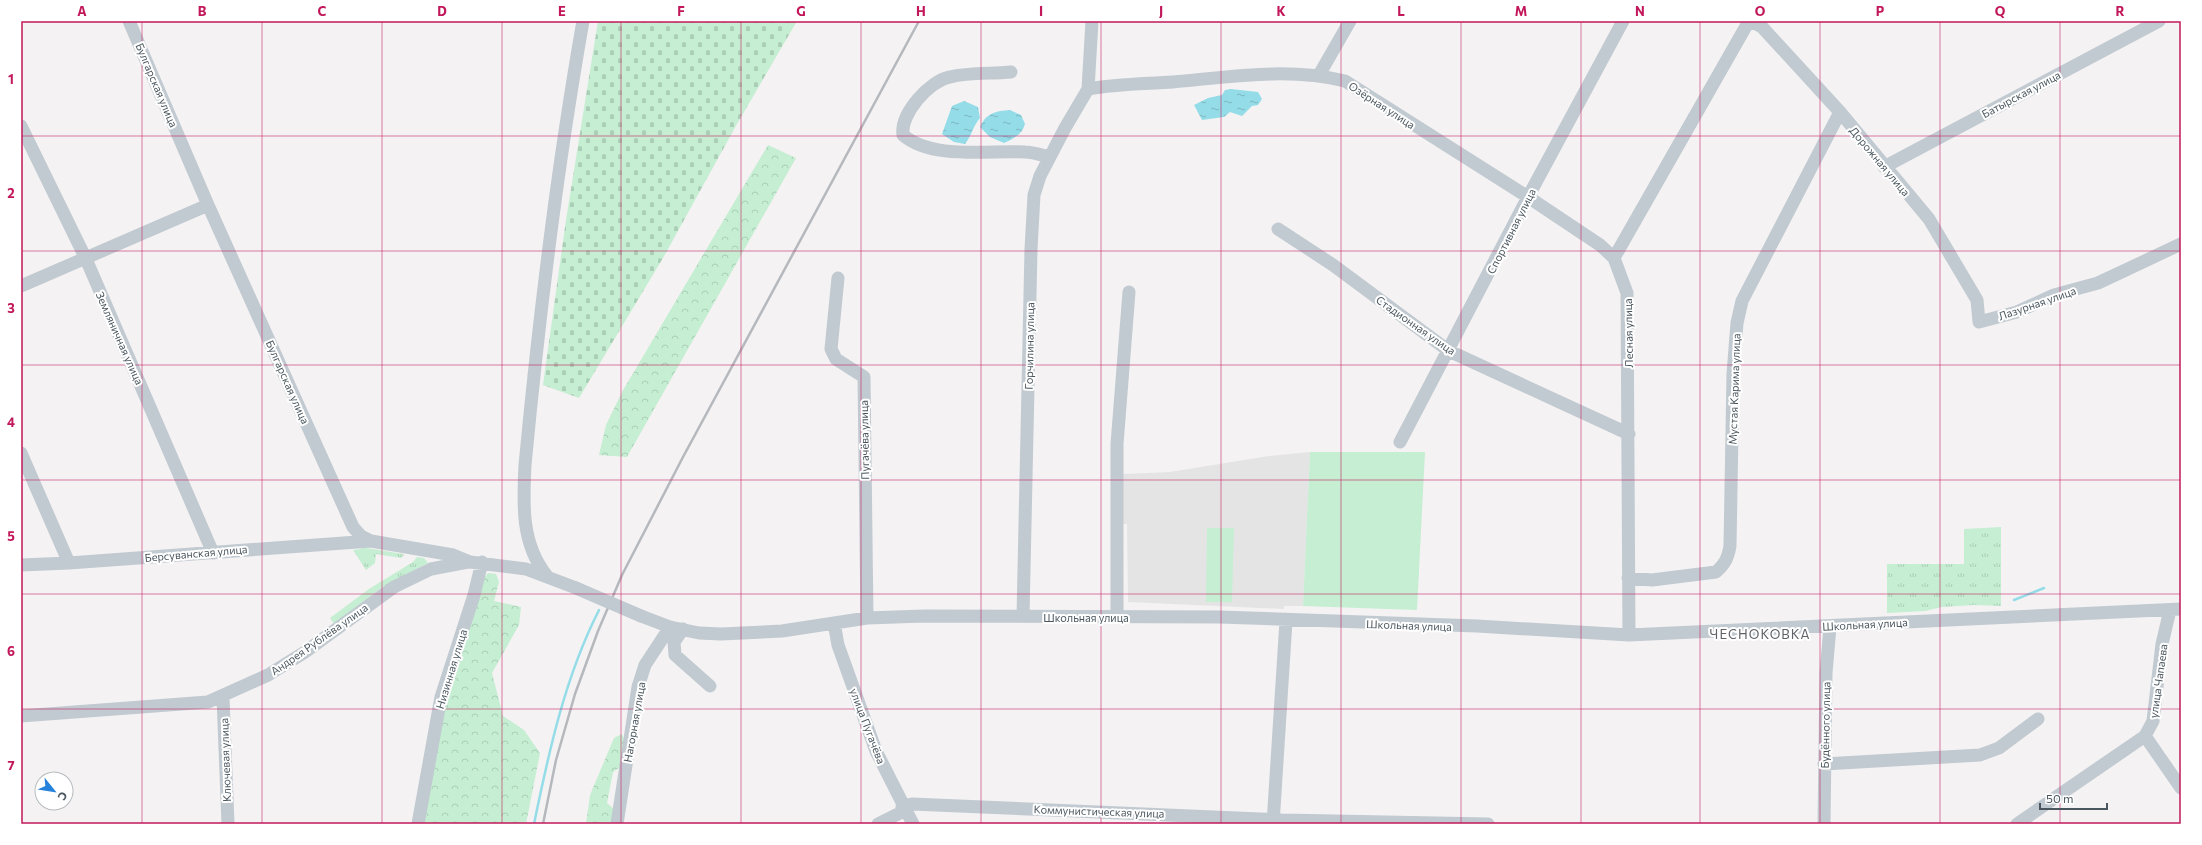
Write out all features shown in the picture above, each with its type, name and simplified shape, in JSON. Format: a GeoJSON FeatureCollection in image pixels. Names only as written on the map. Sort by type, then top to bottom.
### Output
{"type":"FeatureCollection","features":[{"type":"Feature","properties":{"kind":"street","name":"Булгарская улица"},"geometry":{"type":"LineString","coordinates":[[129,21],[208,205],[353,527],[361,536],[371,541],[453,555],[476,562],[526,569],[547,576],[641,616]]}},
{"type":"Feature","properties":{"kind":"street"},"geometry":{"type":"LineString","coordinates":[[547,576],[536,562],[531,550],[526,524],[523,494],[551,238],[573,77],[583,21]]}},
{"type":"Feature","properties":{"kind":"street"},"geometry":{"type":"LineString","coordinates":[[1088,89],[1092,21]]}},
{"type":"Feature","properties":{"kind":"street"},"geometry":{"type":"LineString","coordinates":[[1319,75],[1350,21]]}},
{"type":"Feature","properties":{"kind":"street","name":"Спортивная улица"},"geometry":{"type":"LineString","coordinates":[[1400,442],[1418,405],[1449,351],[1528,197],[1623,21]]}},
{"type":"Feature","properties":{"kind":"street"},"geometry":{"type":"LineString","coordinates":[[1614,258],[1750,21]]}},
{"type":"Feature","properties":{"kind":"street","name":"Дорожная улица"},"geometry":{"type":"LineString","coordinates":[[1750,21],[1762,28],[1840,112],[1884,167],[1929,219],[1977,300],[1979,322]]}},
{"type":"Feature","properties":{"kind":"street","name":"Батырская улица"},"geometry":{"type":"LineString","coordinates":[[1884,167],[2159,21]]}},
{"type":"Feature","properties":{"kind":"street"},"geometry":{"type":"LineString","coordinates":[[1011,72],[949,77],[930,87],[915,103],[906,118],[902,130],[903,135],[909,140],[934,149],[958,152],[1027,152],[1049,157]]}},
{"type":"Feature","properties":{"kind":"street","name":"Озёрная улица"},"geometry":{"type":"LineString","coordinates":[[1088,89],[1118,84],[1171,82],[1255,74],[1319,75],[1345,81],[1528,197],[1600,245],[1614,258]]}},
{"type":"Feature","properties":{"kind":"street","name":"Горчилина улица"},"geometry":{"type":"LineString","coordinates":[[1023,616],[1032,219],[1034,195],[1049,157],[1088,89]]}},
{"type":"Feature","properties":{"kind":"street","name":"Мустая Карима улица"},"geometry":{"type":"LineString","coordinates":[[1628,578],[1652,580],[1716,572],[1724,565],[1728,557],[1730,546],[1733,374],[1737,323],[1742,301],[1840,112]]}},
{"type":"Feature","properties":{"kind":"street","name":"Земляничная улица"},"geometry":{"type":"LineString","coordinates":[[21,126],[86,259],[213,553]]}},
{"type":"Feature","properties":{"kind":"street"},"geometry":{"type":"LineString","coordinates":[[21,286],[208,205]]}},
{"type":"Feature","properties":{"kind":"street","name":"Стадионная улица"},"geometry":{"type":"LineString","coordinates":[[1278,229],[1333,265],[1449,351],[1629,434]]}},
{"type":"Feature","properties":{"kind":"street","name":"Лазурная улица"},"geometry":{"type":"LineString","coordinates":[[1979,322],[2017,312],[2054,295],[2098,283],[2181,244]]}},
{"type":"Feature","properties":{"kind":"street","name":"Лесная улица"},"geometry":{"type":"LineString","coordinates":[[1614,258],[1627,293],[1629,635]]}},
{"type":"Feature","properties":{"kind":"street","name":"Пугачёва улица"},"geometry":{"type":"LineString","coordinates":[[838,278],[831,349],[836,358],[864,377],[867,618]]}},
{"type":"Feature","properties":{"kind":"street"},"geometry":{"type":"LineString","coordinates":[[1117,617],[1117,444],[1129,292]]}},
{"type":"Feature","properties":{"kind":"street"},"geometry":{"type":"LineString","coordinates":[[21,453],[69,563]]}},
{"type":"Feature","properties":{"kind":"street","name":"Берсуванская улица"},"geometry":{"type":"LineString","coordinates":[[21,565],[213,553],[263,547],[371,541]]}},
{"type":"Feature","properties":{"kind":"street","name":"Андрея Рублёва улица"},"geometry":{"type":"LineString","coordinates":[[21,716],[177,706],[208,702],[268,675],[305,652],[394,587],[431,569],[476,562]]}},
{"type":"Feature","properties":{"kind":"street","name":"Низинная улица"},"geometry":{"type":"LineString","coordinates":[[418,824],[441,697],[474,595],[476,562]]}},
{"type":"Feature","properties":{"kind":"street","name":"Школьная улица"},"geometry":{"type":"LineString","coordinates":[[641,616],[670,627],[683,630],[706,633],[749,634],[867,618],[924,616],[1023,616],[1220,617],[1286,621],[1477,626],[1629,635],[2176,610]]}},
{"type":"Feature","properties":{"kind":"street","name":"улица Чапаева"},"geometry":{"type":"LineString","coordinates":[[2145,736],[2153,721],[2162,644],[2176,610]]}},
{"type":"Feature","properties":{"kind":"street"},"geometry":{"type":"LineString","coordinates":[[1273,821],[1286,621]]}},
{"type":"Feature","properties":{"kind":"street","name":"улица Пугачёва"},"geometry":{"type":"LineString","coordinates":[[834,623],[838,645],[871,737],[913,824]]}},
{"type":"Feature","properties":{"kind":"street","name":"Нагорная улица"},"geometry":{"type":"LineString","coordinates":[[617,824],[638,687],[646,665],[670,627]]}},
{"type":"Feature","properties":{"kind":"street","name":"Будённого улица"},"geometry":{"type":"LineString","coordinates":[[1824,824],[1824,764],[1830,627]]}},
{"type":"Feature","properties":{"kind":"street"},"geometry":{"type":"LineString","coordinates":[[683,630],[674,642],[675,655],[710,686]]}},
{"type":"Feature","properties":{"kind":"street","name":"Ключевая улица"},"geometry":{"type":"LineString","coordinates":[[223,696],[228,824]]}},
{"type":"Feature","properties":{"kind":"street"},"geometry":{"type":"LineString","coordinates":[[1824,764],[1980,755],[1998,748],[2038,719]]}},
{"type":"Feature","properties":{"kind":"street"},"geometry":{"type":"LineString","coordinates":[[2017,824],[2145,736],[2181,788]]}},
{"type":"Feature","properties":{"kind":"street","name":"Коммунистическая улица"},"geometry":{"type":"LineString","coordinates":[[878,824],[912,804],[1273,821],[1488,824]]}},
{"type":"Feature","properties":{"kind":"shaded area"},"geometry":{"type":"Polygon","coordinates":[[[1310,452],[1303,606],[1284,606],[1284,609],[1128,602],[1127,524],[1120,524],[1122,474],[1170,472],[1269,456],[1310,452]]]}},
{"type":"Feature","properties":{"kind":"green space"},"geometry":{"type":"Polygon","coordinates":[[[598,21],[797,21],[737,124],[663,258],[579,398],[543,385],[566,220],[598,21]]]}},
{"type":"Feature","properties":{"kind":"green space"},"geometry":{"type":"Polygon","coordinates":[[[768,145],[796,158],[627,457],[599,455],[606,425],[622,392],[768,145]]]}},
{"type":"Feature","properties":{"kind":"green space"},"geometry":{"type":"Polygon","coordinates":[[[1310,452],[1425,452],[1417,610],[1303,606],[1310,452]]]}},
{"type":"Feature","properties":{"kind":"green space"},"geometry":{"type":"Polygon","coordinates":[[[2001,527],[2001,606],[1974,605],[1942,607],[1925,611],[1887,613],[1887,564],[1964,564],[1964,529],[2001,527]]]}},
{"type":"Feature","properties":{"kind":"green space"},"geometry":{"type":"Polygon","coordinates":[[[1207,528],[1234,528],[1232,602],[1206,602],[1207,528]]]}},
{"type":"Feature","properties":{"kind":"green space"},"geometry":{"type":"Polygon","coordinates":[[[361,547],[404,555],[401,558],[376,554],[375,563],[366,570],[353,550],[361,549],[361,547]]]}},
{"type":"Feature","properties":{"kind":"green space"},"geometry":{"type":"Polygon","coordinates":[[[417,557],[424,558],[428,563],[381,588],[334,624],[330,618],[369,589],[413,562],[417,557]]]}},
{"type":"Feature","properties":{"kind":"green space"},"geometry":{"type":"Polygon","coordinates":[[[488,573],[496,574],[499,582],[494,601],[521,607],[519,625],[492,673],[503,716],[524,730],[540,753],[526,824],[422,824],[438,723],[483,579],[488,573]]]}},
{"type":"Feature","properties":{"kind":"green space"},"geometry":{"type":"Polygon","coordinates":[[[622,734],[626,744],[622,766],[613,772],[607,803],[616,811],[615,824],[586,824],[590,795],[614,738],[622,734]]]}},
{"type":"Feature","properties":{"kind":"water"},"geometry":{"type":"Polygon","coordinates":[[[1231,89],[1258,92],[1262,99],[1258,105],[1252,106],[1242,116],[1230,112],[1224,117],[1202,120],[1194,105],[1208,98],[1222,95],[1225,90],[1231,89]]]}},
{"type":"Feature","properties":{"kind":"water"},"geometry":{"type":"Polygon","coordinates":[[[964,101],[978,107],[980,118],[965,144],[954,142],[942,134],[952,106],[964,101]]]}},
{"type":"Feature","properties":{"kind":"water"},"geometry":{"type":"Polygon","coordinates":[[[1010,110],[1021,115],[1025,124],[1022,131],[1014,138],[1004,143],[990,137],[980,127],[982,122],[988,116],[1000,111],[1010,110]]]}},
{"type":"Feature","properties":{"kind":"waterway"},"geometry":{"type":"LineString","coordinates":[[2014,600],[2044,588]]}},
{"type":"Feature","properties":{"kind":"waterway"},"geometry":{"type":"LineString","coordinates":[[534,824],[552,742],[567,688],[587,635],[599,610]]}},
{"type":"Feature","properties":{"kind":"railway"},"geometry":{"type":"LineString","coordinates":[[543,824],[556,760],[575,694],[598,631],[622,575],[683,457],[919,21]]}},
{"type":"Feature","properties":{"kind":"district","name":"ЧЕСНОКОВКА"},"geometry":{"type":"Point","coordinates":[1760,634]}}]}
